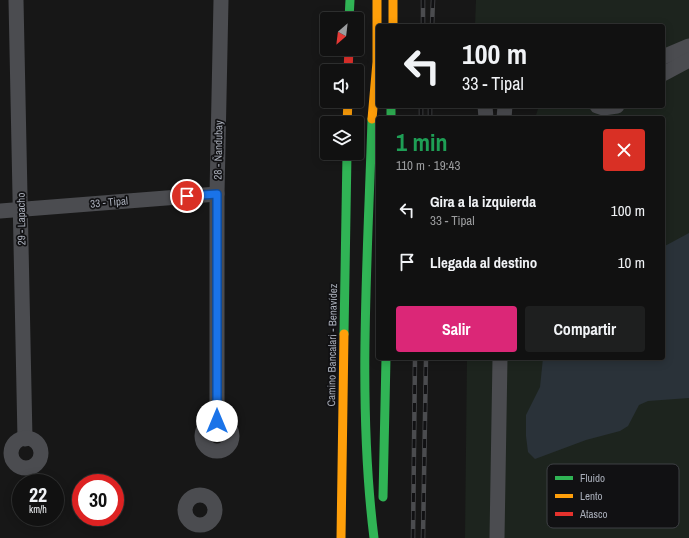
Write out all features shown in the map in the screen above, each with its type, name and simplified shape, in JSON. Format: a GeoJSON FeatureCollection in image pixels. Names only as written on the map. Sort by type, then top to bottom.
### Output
{"type":"FeatureCollection","features":[{"type":"Feature","properties":{"kind":"main road"},"geometry":{"type":"LineString","coordinates":[[349,12],[350,0]]}},
{"type":"Feature","properties":{"kind":"main road"},"geometry":{"type":"LineString","coordinates":[[377,0],[377,24]]}},
{"type":"Feature","properties":{"kind":"main road"},"geometry":{"type":"LineString","coordinates":[[393,0],[393,24]]}},
{"type":"Feature","properties":{"kind":"main road"},"geometry":{"type":"LineString","coordinates":[[357,452],[359,415],[365,372],[374,236],[372,110],[367,48]]}},
{"type":"Feature","properties":{"kind":"main road"},"geometry":{"type":"LineString","coordinates":[[372,110],[376,72]]}},
{"type":"Feature","properties":{"kind":"main road","name":"Camino Bancalari - Benavídez"},"geometry":{"type":"LineString","coordinates":[[341,538],[347,160]]}},
{"type":"Feature","properties":{"kind":"main road"},"geometry":{"type":"LineString","coordinates":[[383,505],[386,360]]}},
{"type":"Feature","properties":{"kind":"main road"},"geometry":{"type":"LineString","coordinates":[[365,372],[370,506],[374,538]]}},
{"type":"Feature","properties":{"kind":"street","name":"29 - Lapacho"},"geometry":{"type":"LineString","coordinates":[[16,0],[26,439]]}},
{"type":"Feature","properties":{"kind":"street","name":"28 - Ñandubay"},"geometry":{"type":"LineString","coordinates":[[217,421],[217,194],[221,0]]}},
{"type":"Feature","properties":{"kind":"street"},"geometry":{"type":"LineString","coordinates":[[665,56],[689,46]]}},
{"type":"Feature","properties":{"kind":"street"},"geometry":{"type":"LineString","coordinates":[[665,73],[689,60]]}},
{"type":"Feature","properties":{"kind":"street","name":"33 - Tipal"},"geometry":{"type":"LineString","coordinates":[[0,211],[217,194]]}},
{"type":"Feature","properties":{"kind":"street"},"geometry":{"type":"LineString","coordinates":[[497,538],[500,360]]}},
{"type":"Feature","properties":{"kind":"shaded area"},"geometry":{"type":"Polygon","coordinates":[[[476,0],[689,0],[689,538],[465,538],[467,360],[665,360],[665,116],[536,116],[538,108],[665,108],[665,24],[475,24],[476,0]]]}},
{"type":"Feature","properties":{"kind":"shaded area"},"geometry":{"type":"Polygon","coordinates":[[[689,233],[689,398],[648,401],[639,405],[628,426],[620,431],[586,440],[535,459],[528,452],[526,415],[540,387],[543,360],[665,360],[665,246],[689,233]]]}},
{"type":"Feature","properties":{"kind":"railway"},"geometry":{"type":"LineString","coordinates":[[423,0],[423,24]]}},
{"type":"Feature","properties":{"kind":"railway"},"geometry":{"type":"LineString","coordinates":[[432,24],[433,0]]}},
{"type":"Feature","properties":{"kind":"railway"},"geometry":{"type":"LineString","coordinates":[[421,108],[421,116]]}},
{"type":"Feature","properties":{"kind":"railway"},"geometry":{"type":"LineString","coordinates":[[430,108],[430,116]]}},
{"type":"Feature","properties":{"kind":"railway"},"geometry":{"type":"LineString","coordinates":[[413,538],[415,360]]}},
{"type":"Feature","properties":{"kind":"railway"},"geometry":{"type":"LineString","coordinates":[[423,538],[426,360]]}},
{"type":"Feature","properties":{"kind":"traffic: fast"},"geometry":{"type":"LineString","coordinates":[[349,12],[350,0]]}},
{"type":"Feature","properties":{"kind":"traffic: fast"},"geometry":{"type":"LineString","coordinates":[[391,108],[391,116]]}},
{"type":"Feature","properties":{"kind":"traffic: fast"},"geometry":{"type":"LineString","coordinates":[[372,119],[366,276],[365,382],[369,487],[374,538]]}},
{"type":"Feature","properties":{"kind":"traffic: fast"},"geometry":{"type":"LineString","coordinates":[[344,334],[347,160]]}},
{"type":"Feature","properties":{"kind":"traffic: fast"},"geometry":{"type":"LineString","coordinates":[[383,497],[386,360]]}},
{"type":"Feature","properties":{"kind":"traffic: slow"},"geometry":{"type":"LineString","coordinates":[[377,0],[377,24]]}},
{"type":"Feature","properties":{"kind":"traffic: slow"},"geometry":{"type":"LineString","coordinates":[[393,0],[393,24]]}},
{"type":"Feature","properties":{"kind":"traffic: slow"},"geometry":{"type":"LineString","coordinates":[[372,119],[376,73]]}},
{"type":"Feature","properties":{"kind":"traffic: slow"},"geometry":{"type":"LineString","coordinates":[[347,116],[348,108]]}},
{"type":"Feature","properties":{"kind":"traffic: slow"},"geometry":{"type":"LineString","coordinates":[[341,538],[344,334]]}},
{"type":"Feature","properties":{"kind":"traffic: jam"},"geometry":{"type":"LineString","coordinates":[[348,64],[349,56]]}},
{"type":"Feature","properties":{"kind":"route"},"geometry":{"type":"LineString","coordinates":[[187,196],[217,194],[217,421]]}}]}
